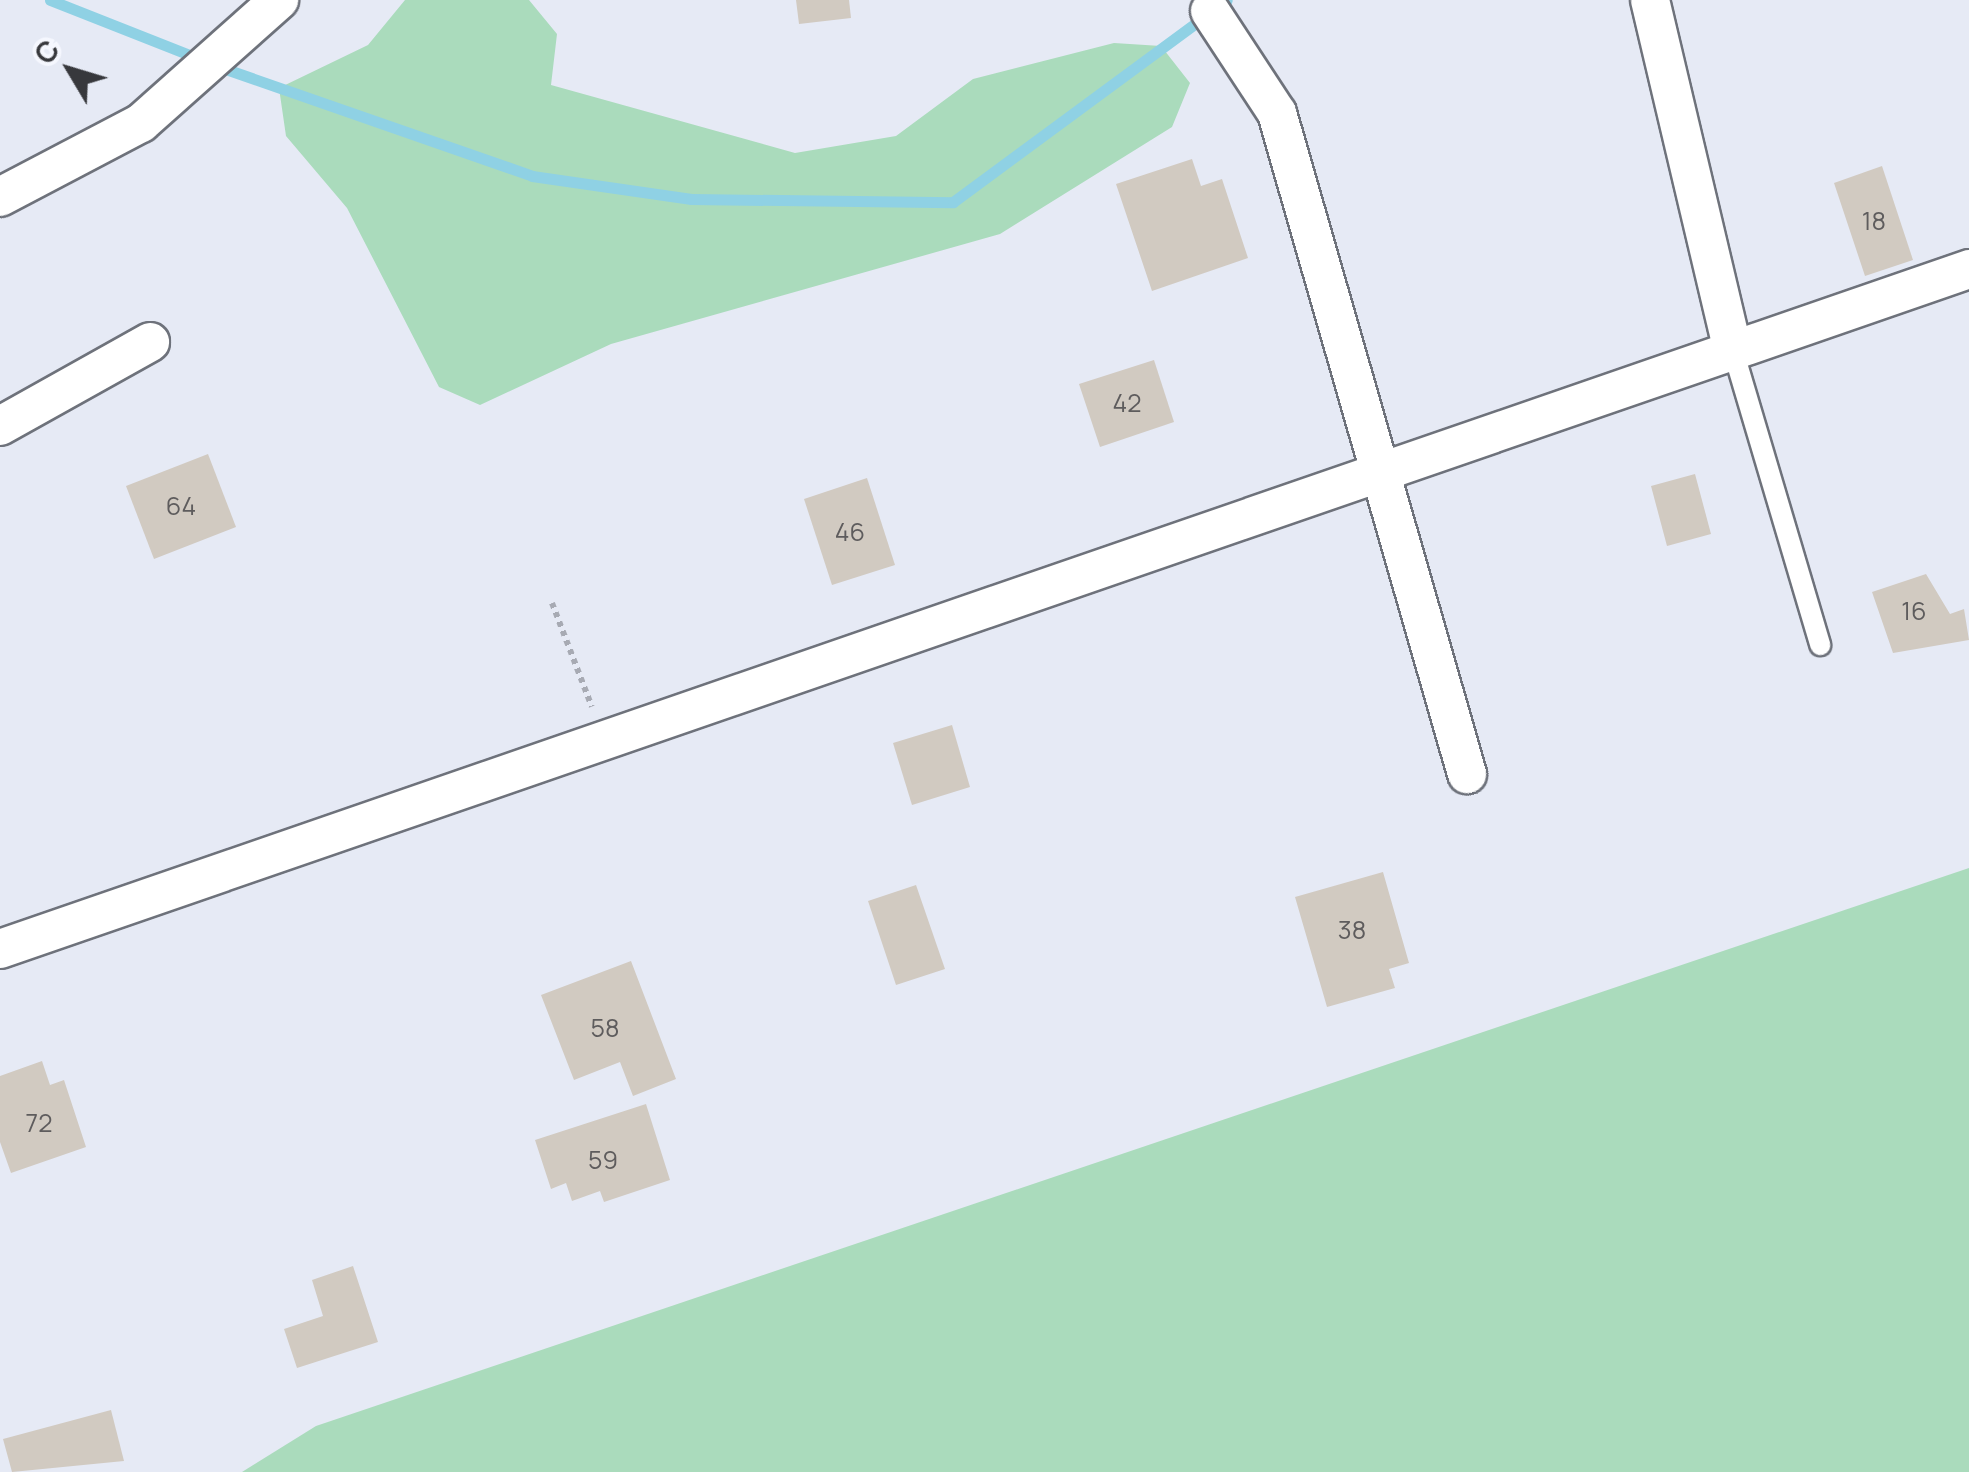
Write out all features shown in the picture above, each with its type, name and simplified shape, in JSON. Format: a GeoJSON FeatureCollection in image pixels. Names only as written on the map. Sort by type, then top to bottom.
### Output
{"type":"FeatureCollection","features":[{"type":"Feature","properties":{"kind":"street"},"geometry":{"type":"LineString","coordinates":[[0,196],[141,124],[280,0]]}},
{"type":"Feature","properties":{"kind":"street"},"geometry":{"type":"LineString","coordinates":[[1650,0],[1732,346]]}},
{"type":"Feature","properties":{"kind":"street"},"geometry":{"type":"LineString","coordinates":[[1210,11],[1277,113],[1374,476],[1466,774]]}},
{"type":"Feature","properties":{"kind":"street"},"geometry":{"type":"LineString","coordinates":[[0,949],[1374,476],[1732,346],[1969,269]]}},
{"type":"Feature","properties":{"kind":"street"},"geometry":{"type":"LineString","coordinates":[[0,426],[150,342]]}},
{"type":"Feature","properties":{"kind":"lane"},"geometry":{"type":"LineString","coordinates":[[1732,346],[1820,645]]}},
{"type":"Feature","properties":{"kind":"path"},"geometry":{"type":"LineString","coordinates":[[552,602],[604,741]]}},
{"type":"Feature","properties":{"kind":"green space"},"geometry":{"type":"Polygon","coordinates":[[[405,0],[529,0],[557,34],[551,85],[795,153],[896,136],[973,79],[1114,43],[1161,46],[1190,83],[1172,127],[1000,234],[611,344],[480,405],[439,387],[347,208],[286,136],[279,88],[368,45],[405,0]]]}},
{"type":"Feature","properties":{"kind":"green space"},"geometry":{"type":"Polygon","coordinates":[[[1969,868],[1969,1472],[242,1472],[316,1426],[1969,868]]]}},
{"type":"Feature","properties":{"kind":"building"},"geometry":{"type":"Polygon","coordinates":[[[796,0],[849,0],[851,18],[799,24],[796,0]]]}},
{"type":"Feature","properties":{"kind":"building"},"geometry":{"type":"Polygon","coordinates":[[[1192,159],[1201,186],[1222,179],[1248,258],[1152,291],[1116,184],[1192,159]]]}},
{"type":"Feature","properties":{"kind":"building"},"geometry":{"type":"Polygon","coordinates":[[[1882,166],[1913,260],[1865,276],[1834,183],[1882,166]]]}},
{"type":"Feature","properties":{"kind":"building"},"geometry":{"type":"Polygon","coordinates":[[[1154,360],[1174,422],[1100,447],[1079,384],[1154,360]]]}},
{"type":"Feature","properties":{"kind":"building"},"geometry":{"type":"Polygon","coordinates":[[[208,454],[236,527],[154,559],[126,486],[208,454]]]}},
{"type":"Feature","properties":{"kind":"building"},"geometry":{"type":"Polygon","coordinates":[[[1695,474],[1711,534],[1667,546],[1651,486],[1695,474]]]}},
{"type":"Feature","properties":{"kind":"building"},"geometry":{"type":"Polygon","coordinates":[[[867,478],[895,565],[832,585],[804,499],[867,478]]]}},
{"type":"Feature","properties":{"kind":"building"},"geometry":{"type":"Polygon","coordinates":[[[1926,574],[1950,614],[1964,609],[1969,640],[1893,653],[1872,592],[1926,574]]]}},
{"type":"Feature","properties":{"kind":"building"},"geometry":{"type":"Polygon","coordinates":[[[952,725],[970,787],[912,805],[893,743],[952,725]]]}},
{"type":"Feature","properties":{"kind":"building"},"geometry":{"type":"Polygon","coordinates":[[[1383,872],[1409,963],[1389,969],[1395,988],[1327,1007],[1295,897],[1383,872]]]}},
{"type":"Feature","properties":{"kind":"building"},"geometry":{"type":"Polygon","coordinates":[[[916,885],[945,969],[896,985],[868,901],[916,885]]]}},
{"type":"Feature","properties":{"kind":"building"},"geometry":{"type":"Polygon","coordinates":[[[631,961],[676,1079],[633,1096],[620,1062],[574,1080],[541,995],[631,961]]]}},
{"type":"Feature","properties":{"kind":"building"},"geometry":{"type":"Polygon","coordinates":[[[42,1061],[50,1085],[64,1080],[86,1147],[11,1173],[0,1142],[0,1076],[42,1061]]]}},
{"type":"Feature","properties":{"kind":"building"},"geometry":{"type":"Polygon","coordinates":[[[646,1104],[670,1180],[604,1202],[600,1191],[572,1201],[566,1183],[551,1189],[535,1140],[646,1104]]]}},
{"type":"Feature","properties":{"kind":"building"},"geometry":{"type":"Polygon","coordinates":[[[353,1266],[378,1342],[297,1368],[284,1329],[323,1316],[312,1280],[353,1266]]]}},
{"type":"Feature","properties":{"kind":"building"},"geometry":{"type":"Polygon","coordinates":[[[111,1410],[124,1461],[12,1472],[3,1439],[111,1410]]]}},
{"type":"Feature","properties":{"kind":"waterway"},"geometry":{"type":"LineString","coordinates":[[50,0],[200,59]]}},
{"type":"Feature","properties":{"kind":"waterway"},"geometry":{"type":"LineString","coordinates":[[217,66],[532,176],[691,199],[953,202],[1227,0]]}}]}
